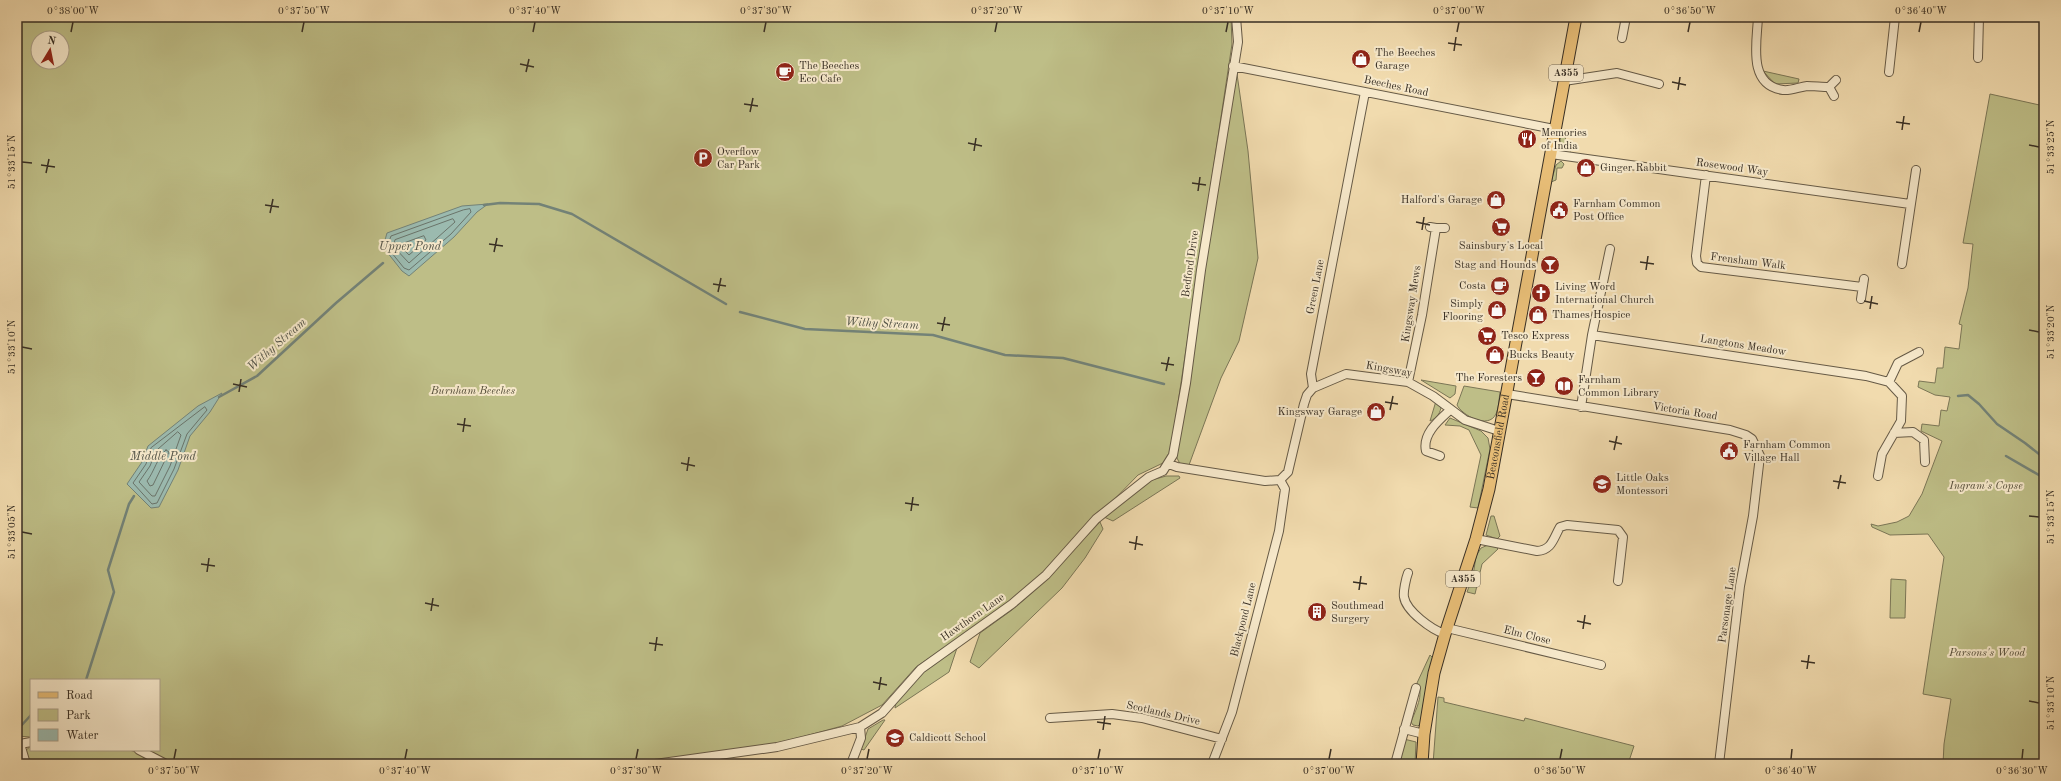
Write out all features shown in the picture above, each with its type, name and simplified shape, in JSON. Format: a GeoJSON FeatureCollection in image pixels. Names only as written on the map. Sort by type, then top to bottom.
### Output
{"type":"FeatureCollection","features":[{"type":"Feature","properties":{"kind":"main road","name":"Beaconsfield Road"},"geometry":{"type":"LineString","coordinates":[[1422,764],[1424,734],[1434,673],[1476,539],[1488,489],[1507,394],[1551,154],[1554,129],[1576,17]]}},
{"type":"Feature","properties":{"kind":"street","name":"Bedford Drive"},"geometry":{"type":"LineString","coordinates":[[1169,464],[1173,455],[1186,383],[1201,270],[1238,42],[1236,17]]}},
{"type":"Feature","properties":{"kind":"street"},"geometry":{"type":"LineString","coordinates":[[1622,38],[1626,17]]}},
{"type":"Feature","properties":{"kind":"street"},"geometry":{"type":"LineString","coordinates":[[1758,17],[1756,64],[1762,78],[1770,86],[1783,90],[1806,86],[1829,87],[1836,80]]}},
{"type":"Feature","properties":{"kind":"street"},"geometry":{"type":"LineString","coordinates":[[1889,72],[1895,17]]}},
{"type":"Feature","properties":{"kind":"street"},"geometry":{"type":"LineString","coordinates":[[1978,58],[1979,17]]}},
{"type":"Feature","properties":{"kind":"street","name":"Beeches Road"},"geometry":{"type":"LineString","coordinates":[[1233,66],[1554,129]]}},
{"type":"Feature","properties":{"kind":"street"},"geometry":{"type":"LineString","coordinates":[[1564,81],[1617,73],[1659,84]]}},
{"type":"Feature","properties":{"kind":"street"},"geometry":{"type":"LineString","coordinates":[[1829,87],[1834,96]]}},
{"type":"Feature","properties":{"kind":"street","name":"Green Lane"},"geometry":{"type":"LineString","coordinates":[[1313,388],[1311,374],[1365,92]]}},
{"type":"Feature","properties":{"kind":"street","name":"Rosewood Way"},"geometry":{"type":"LineString","coordinates":[[1551,154],[1910,204]]}},
{"type":"Feature","properties":{"kind":"street"},"geometry":{"type":"LineString","coordinates":[[1902,264],[1900,252],[1916,170]]}},
{"type":"Feature","properties":{"kind":"street","name":"Frensham Walk"},"geometry":{"type":"LineString","coordinates":[[1706,175],[1696,256],[1697,263],[1701,267],[1863,283],[1861,299]]}},
{"type":"Feature","properties":{"kind":"street","name":"Kingsway Mews"},"geometry":{"type":"LineString","coordinates":[[1408,382],[1422,315],[1433,228],[1445,228]]}},
{"type":"Feature","properties":{"kind":"street"},"geometry":{"type":"LineString","coordinates":[[1581,407],[1592,334],[1610,249]]}},
{"type":"Feature","properties":{"kind":"street","name":"Langtons Meadow"},"geometry":{"type":"LineString","coordinates":[[1592,334],[1866,376],[1889,382]]}},
{"type":"Feature","properties":{"kind":"street"},"geometry":{"type":"LineString","coordinates":[[1878,476],[1882,454],[1901,421],[1902,396],[1889,382],[1898,363],[1920,352]]}},
{"type":"Feature","properties":{"kind":"street","name":"Kingsway"},"geometry":{"type":"LineString","coordinates":[[1313,388],[1346,374],[1408,382],[1434,396],[1450,410],[1465,420],[1499,431]]}},
{"type":"Feature","properties":{"kind":"street"},"geometry":{"type":"LineString","coordinates":[[1169,464],[1177,467],[1265,481],[1280,480],[1288,472],[1304,404],[1307,395],[1313,388]]}},
{"type":"Feature","properties":{"kind":"street","name":"Victoria Road"},"geometry":{"type":"LineString","coordinates":[[1507,394],[1730,430],[1746,435],[1752,439],[1758,448]]}},
{"type":"Feature","properties":{"kind":"street"},"geometry":{"type":"LineString","coordinates":[[1440,456],[1426,451],[1425,447],[1428,435],[1450,410]]}},
{"type":"Feature","properties":{"kind":"street"},"geometry":{"type":"LineString","coordinates":[[1894,433],[1913,432],[1924,440],[1925,462]]}},
{"type":"Feature","properties":{"kind":"street","name":"Parsonage Lane"},"geometry":{"type":"LineString","coordinates":[[1719,764],[1740,586],[1753,516],[1760,456],[1758,448]]}},
{"type":"Feature","properties":{"kind":"street","name":"Hawthorn Lane"},"geometry":{"type":"LineString","coordinates":[[655,764],[777,747],[860,727],[882,713],[921,668],[1012,604],[1046,575],[1096,519],[1149,477],[1164,471],[1169,464]]}},
{"type":"Feature","properties":{"kind":"street","name":"Blackpond Lane"},"geometry":{"type":"LineString","coordinates":[[1212,764],[1232,712],[1279,531],[1285,489],[1280,480]]}},
{"type":"Feature","properties":{"kind":"street"},"geometry":{"type":"LineString","coordinates":[[1476,539],[1537,551],[1546,550],[1552,545],[1560,527],[1567,525],[1618,530],[1624,537],[1618,581]]}},
{"type":"Feature","properties":{"kind":"street","name":"Elm Close"},"geometry":{"type":"LineString","coordinates":[[1408,573],[1404,581],[1406,586],[1403,596],[1407,604],[1428,626],[1601,665]]}},
{"type":"Feature","properties":{"kind":"street"},"geometry":{"type":"LineString","coordinates":[[1395,764],[1416,688]]}},
{"type":"Feature","properties":{"kind":"street","name":"Scotlands Drive"},"geometry":{"type":"LineString","coordinates":[[1050,718],[1112,714],[1142,718],[1222,739]]}},
{"type":"Feature","properties":{"kind":"street"},"geometry":{"type":"LineString","coordinates":[[851,764],[861,738],[860,727]]}},
{"type":"Feature","properties":{"kind":"street"},"geometry":{"type":"LineString","coordinates":[[1404,729],[1424,734]]}},
{"type":"Feature","properties":{"kind":"street"},"geometry":{"type":"LineString","coordinates":[[26,764],[19,743],[30,742]]}},
{"type":"Feature","properties":{"kind":"street"},"geometry":{"type":"LineString","coordinates":[[141,751],[166,764]]}},
{"type":"Feature","properties":{"kind":"green space","name":"Burnham Beeches"},"geometry":{"type":"Polygon","coordinates":[[[17,17],[1231,17],[1232,44],[1170,456],[1163,463],[1138,475],[1033,583],[1000,610],[916,667],[882,705],[842,726],[776,744],[695,755],[647,764],[174,764],[149,751],[160,751],[160,679],[30,679],[30,737],[17,736],[17,17]]]}},
{"type":"Feature","properties":{"kind":"green space"},"geometry":{"type":"Polygon","coordinates":[[[1763,71],[1799,79],[1798,83],[1775,84],[1763,71]]]}},
{"type":"Feature","properties":{"kind":"green space"},"geometry":{"type":"Polygon","coordinates":[[[1237,74],[1248,151],[1258,258],[1239,341],[1221,378],[1189,465],[1180,464],[1176,456],[1234,76],[1237,74]]]}},
{"type":"Feature","properties":{"kind":"green space","name":"Ingram's Copse"},"geometry":{"type":"Polygon","coordinates":[[[1990,94],[2044,106],[2044,764],[1943,764],[1944,744],[1951,699],[1923,694],[1944,557],[1928,534],[1890,535],[1872,527],[1871,524],[1878,526],[1897,522],[1909,516],[1922,494],[1942,441],[1921,431],[1922,424],[1939,426],[1941,410],[1947,411],[1950,397],[1935,395],[1918,387],[1919,381],[1935,383],[1937,368],[1943,368],[1945,347],[1959,349],[1962,325],[1959,324],[1968,288],[1973,244],[1963,243],[1990,94]]]}},
{"type":"Feature","properties":{"kind":"green space"},"geometry":{"type":"Polygon","coordinates":[[[1563,133],[1571,151],[1561,148],[1560,139],[1563,133]]]}},
{"type":"Feature","properties":{"kind":"green space"},"geometry":{"type":"Polygon","coordinates":[[[1561,161],[1564,164],[1562,168],[1557,168],[1556,180],[1551,182],[1556,165],[1561,161]]]}},
{"type":"Feature","properties":{"kind":"green space"},"geometry":{"type":"Polygon","coordinates":[[[1421,380],[1456,386],[1455,394],[1450,398],[1421,380]]]}},
{"type":"Feature","properties":{"kind":"green space"},"geometry":{"type":"Polygon","coordinates":[[[1464,386],[1500,392],[1497,412],[1492,419],[1481,421],[1469,416],[1460,409],[1457,405],[1464,386]]]}},
{"type":"Feature","properties":{"kind":"green space"},"geometry":{"type":"Polygon","coordinates":[[[1436,401],[1441,408],[1437,416],[1430,421],[1436,401]]]}},
{"type":"Feature","properties":{"kind":"green space"},"geometry":{"type":"Polygon","coordinates":[[[1450,418],[1481,431],[1488,438],[1490,449],[1478,508],[1470,507],[1481,455],[1469,430],[1460,426],[1445,425],[1450,418]]]}},
{"type":"Feature","properties":{"kind":"green space"},"geometry":{"type":"Polygon","coordinates":[[[1166,476],[1179,476],[1180,478],[1113,521],[1104,517],[1152,480],[1166,476]]]}},
{"type":"Feature","properties":{"kind":"green space"},"geometry":{"type":"Polygon","coordinates":[[[1491,516],[1494,516],[1500,536],[1497,539],[1486,535],[1491,516]]]}},
{"type":"Feature","properties":{"kind":"green space"},"geometry":{"type":"Polygon","coordinates":[[[1100,522],[1103,529],[1085,558],[1062,588],[979,668],[970,662],[980,633],[1012,610],[1038,587],[1100,522]]]}},
{"type":"Feature","properties":{"kind":"green space"},"geometry":{"type":"Polygon","coordinates":[[[1488,545],[1495,546],[1498,549],[1482,564],[1475,594],[1467,592],[1473,576],[1476,556],[1481,548],[1488,545]]]}},
{"type":"Feature","properties":{"kind":"green space"},"geometry":{"type":"Polygon","coordinates":[[[1891,579],[1906,580],[1905,618],[1890,618],[1891,579]]]}},
{"type":"Feature","properties":{"kind":"green space"},"geometry":{"type":"Polygon","coordinates":[[[957,648],[949,672],[895,708],[896,702],[921,674],[957,648]]]}},
{"type":"Feature","properties":{"kind":"green space"},"geometry":{"type":"Polygon","coordinates":[[[1430,655],[1433,658],[1421,723],[1418,726],[1413,725],[1411,722],[1420,697],[1417,683],[1430,655]]]}},
{"type":"Feature","properties":{"kind":"green space"},"geometry":{"type":"Polygon","coordinates":[[[1438,697],[1444,698],[1444,702],[1524,721],[1525,718],[1634,746],[1628,764],[1433,764],[1438,697]]]}},
{"type":"Feature","properties":{"kind":"green space"},"geometry":{"type":"Polygon","coordinates":[[[885,720],[864,750],[861,749],[868,729],[885,720]]]}},
{"type":"Feature","properties":{"kind":"green space"},"geometry":{"type":"Polygon","coordinates":[[[1404,739],[1416,742],[1415,764],[1399,764],[1404,739]]]}},
{"type":"Feature","properties":{"kind":"green space"},"geometry":{"type":"Polygon","coordinates":[[[30,747],[30,751],[132,751],[164,764],[28,764],[25,751],[30,747]]]}},
{"type":"Feature","properties":{"kind":"water","name":"Upper Pond"},"geometry":{"type":"Polygon","coordinates":[[[488,204],[477,212],[454,237],[409,276],[402,271],[383,247],[387,233],[462,206],[488,204]]]}},
{"type":"Feature","properties":{"kind":"water","name":"Middle Pond"},"geometry":{"type":"Polygon","coordinates":[[[222,393],[210,412],[190,436],[178,470],[159,507],[151,508],[127,484],[142,462],[148,446],[198,406],[222,393]]]}},
{"type":"Feature","properties":{"kind":"waterway","name":"Withy Stream"},"geometry":{"type":"LineString","coordinates":[[484,205],[500,203],[539,204],[572,214],[726,304]]}},
{"type":"Feature","properties":{"kind":"waterway","name":"Withy Stream"},"geometry":{"type":"LineString","coordinates":[[219,397],[257,376],[336,303],[383,263]]}},
{"type":"Feature","properties":{"kind":"waterway","name":"Withy Stream"},"geometry":{"type":"LineString","coordinates":[[740,312],[805,329],[933,335],[1005,355],[1063,358],[1164,384]]}},
{"type":"Feature","properties":{"kind":"waterway"},"geometry":{"type":"LineString","coordinates":[[1958,396],[1968,395],[1979,404],[1997,424],[2044,458]]}},
{"type":"Feature","properties":{"kind":"waterway"},"geometry":{"type":"LineString","coordinates":[[2006,456],[2044,478]]}},
{"type":"Feature","properties":{"kind":"waterway","name":"Withy Stream"},"geometry":{"type":"LineString","coordinates":[[86,679],[114,592],[108,570],[129,504],[134,496]]}},
{"type":"Feature","properties":{"kind":"waterway","name":"Withy Stream"},"geometry":{"type":"LineString","coordinates":[[17,728],[20,727],[30,716]]}},
{"type":"Feature","properties":{"kind":"place","name":"The Beeches Garage"},"geometry":{"type":"Point","coordinates":[1361,59]}},
{"type":"Feature","properties":{"kind":"place","name":"The Beeches Eco Cafe"},"geometry":{"type":"Point","coordinates":[785,72]}},
{"type":"Feature","properties":{"kind":"place","name":"Memories of India"},"geometry":{"type":"Point","coordinates":[1527,139]}},
{"type":"Feature","properties":{"kind":"place","name":"Overflow Car Park"},"geometry":{"type":"Point","coordinates":[703,158]}},
{"type":"Feature","properties":{"kind":"place","name":"Ginger Rabbit"},"geometry":{"type":"Point","coordinates":[1586,168]}},
{"type":"Feature","properties":{"kind":"place","name":"Halford's Garage"},"geometry":{"type":"Point","coordinates":[1496,200]}},
{"type":"Feature","properties":{"kind":"place","name":"Farnham Common Post Office"},"geometry":{"type":"Point","coordinates":[1559,210]}},
{"type":"Feature","properties":{"kind":"place","name":"Sainsbury's Local"},"geometry":{"type":"Point","coordinates":[1501,227]}},
{"type":"Feature","properties":{"kind":"place","name":"Stag and Hounds"},"geometry":{"type":"Point","coordinates":[1550,265]}},
{"type":"Feature","properties":{"kind":"place","name":"Costa"},"geometry":{"type":"Point","coordinates":[1500,286]}},
{"type":"Feature","properties":{"kind":"place","name":"Living Word International Church"},"geometry":{"type":"Point","coordinates":[1541,293]}},
{"type":"Feature","properties":{"kind":"place","name":"Simply Flooring"},"geometry":{"type":"Point","coordinates":[1497,310]}},
{"type":"Feature","properties":{"kind":"place","name":"Thames Hospice"},"geometry":{"type":"Point","coordinates":[1538,315]}},
{"type":"Feature","properties":{"kind":"place","name":"Tesco Express"},"geometry":{"type":"Point","coordinates":[1487,336]}},
{"type":"Feature","properties":{"kind":"place","name":"Bucks Beauty"},"geometry":{"type":"Point","coordinates":[1495,355]}},
{"type":"Feature","properties":{"kind":"place","name":"The Foresters"},"geometry":{"type":"Point","coordinates":[1536,378]}},
{"type":"Feature","properties":{"kind":"place","name":"Farnham Common Library"},"geometry":{"type":"Point","coordinates":[1564,386]}},
{"type":"Feature","properties":{"kind":"place","name":"Kingsway Garage"},"geometry":{"type":"Point","coordinates":[1376,412]}},
{"type":"Feature","properties":{"kind":"place","name":"Farnham Common Village Hall"},"geometry":{"type":"Point","coordinates":[1729,451]}},
{"type":"Feature","properties":{"kind":"place","name":"Little Oaks Montessori"},"geometry":{"type":"Point","coordinates":[1602,484]}},
{"type":"Feature","properties":{"kind":"place","name":"Southmead Surgery"},"geometry":{"type":"Point","coordinates":[1317,612]}},
{"type":"Feature","properties":{"kind":"place","name":"Caldicott School"},"geometry":{"type":"Point","coordinates":[895,738]}},
{"type":"Feature","properties":{"kind":"park label","name":"Parsons's Wood"},"geometry":{"type":"Point","coordinates":[1987,653]}}]}
